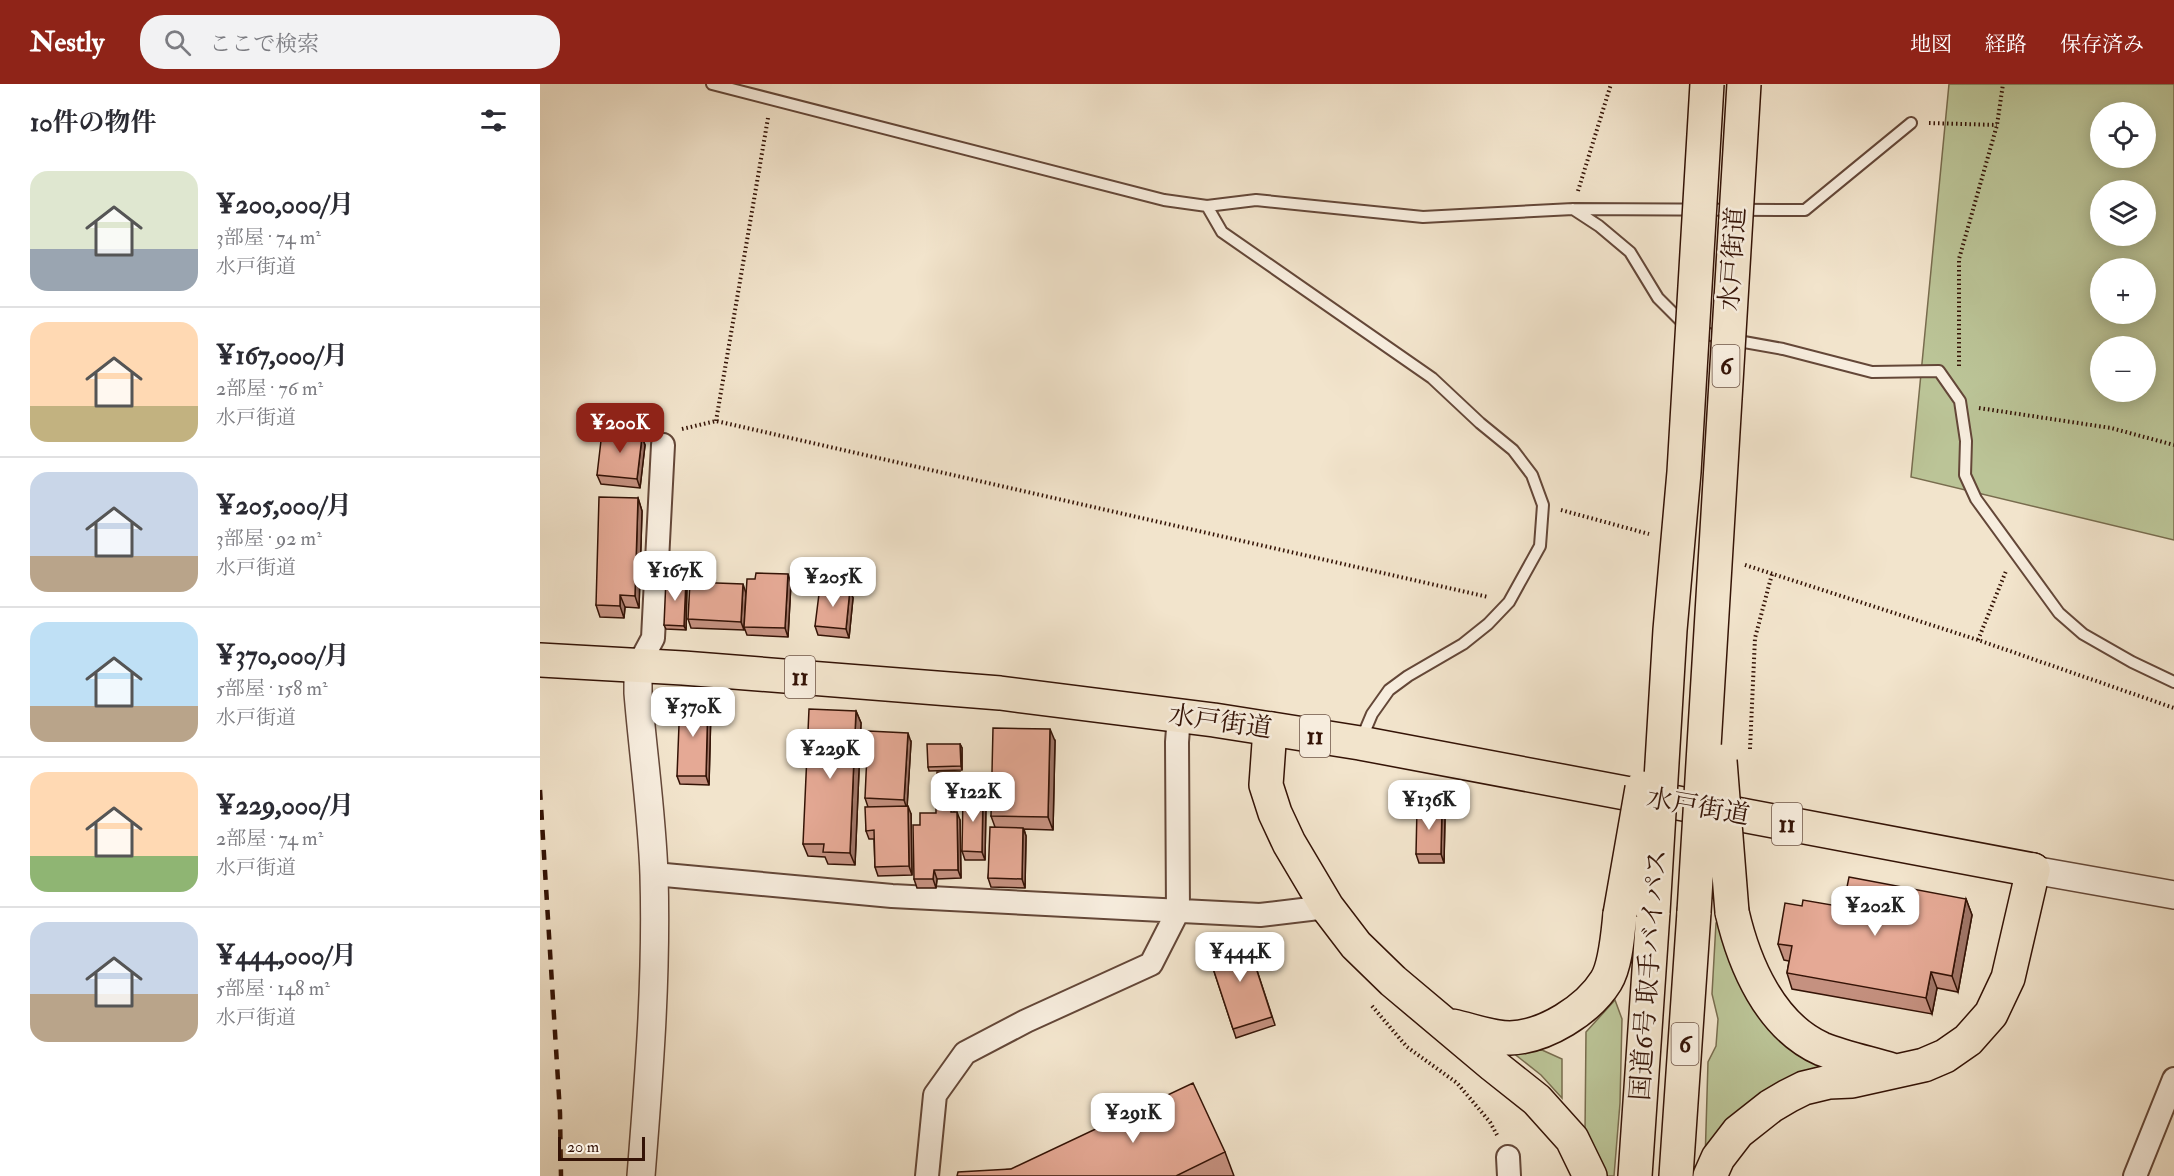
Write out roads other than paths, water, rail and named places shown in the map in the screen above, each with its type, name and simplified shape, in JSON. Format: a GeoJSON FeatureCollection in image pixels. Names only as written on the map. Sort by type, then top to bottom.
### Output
{"type":"FeatureCollection","features":[{"type":"Feature","properties":{"kind":"main road","name":"水戸街道"},"geometry":{"type":"LineString","coordinates":[[1670,630],[1684,472],[1707,84]]}},
{"type":"Feature","properties":{"kind":"main road","name":"水戸街道"},"geometry":{"type":"LineString","coordinates":[[1711,649],[1722,421],[1744,84]]}},
{"type":"Feature","properties":{"kind":"main road","name":"国道6号 取手バイパス"},"geometry":{"type":"LineString","coordinates":[[1635,1176],[1670,630]]}},
{"type":"Feature","properties":{"kind":"main road"},"geometry":{"type":"LineString","coordinates":[[1444,1024],[1511,1038],[1543,1031],[1572,1016],[1607,980],[1615,952],[1670,630]]}},
{"type":"Feature","properties":{"kind":"main road","name":"国道6号 取手バイパス"},"geometry":{"type":"LineString","coordinates":[[1676,1176],[1711,649]]}},
{"type":"Feature","properties":{"kind":"main road"},"geometry":{"type":"LineString","coordinates":[[1711,649],[1732,912],[1742,947],[1768,1001],[1784,1023],[1800,1036],[1820,1048],[1894,1070]]}},
{"type":"Feature","properties":{"kind":"main road","name":"水戸街道"},"geometry":{"type":"LineString","coordinates":[[540,660],[683,668],[1000,693],[1179,715],[1360,743],[2033,870]]}},
{"type":"Feature","properties":{"kind":"main road"},"geometry":{"type":"LineString","coordinates":[[1270,729],[1266,785],[1289,843],[1327,907],[1356,945],[1393,981],[1537,1100],[1572,1139],[1590,1176]]}},
{"type":"Feature","properties":{"kind":"main road"},"geometry":{"type":"LineString","coordinates":[[1710,1176],[1718,1158],[1738,1132],[1771,1106],[1788,1096],[1821,1084],[1852,1081],[1924,1065],[1945,1056],[1968,1040],[1991,1014],[2008,978],[2033,870]]}},
{"type":"Feature","properties":{"kind":"street"},"geometry":{"type":"LineString","coordinates":[[641,1176],[652,1025],[654,874],[638,693],[638,666],[653,638],[663,445]]}},
{"type":"Feature","properties":{"kind":"street"},"geometry":{"type":"LineString","coordinates":[[927,1176],[935,1095],[965,1053],[1026,1021],[1151,964],[1178,911],[1177,742],[1179,715]]}},
{"type":"Feature","properties":{"kind":"street"},"geometry":{"type":"LineString","coordinates":[[2033,870],[2174,895]]}},
{"type":"Feature","properties":{"kind":"street"},"geometry":{"type":"LineString","coordinates":[[654,874],[892,896],[1178,911],[1260,915],[1303,912],[1327,907]]}},
{"type":"Feature","properties":{"kind":"street"},"geometry":{"type":"LineString","coordinates":[[2135,1176],[2174,1079]]}},
{"type":"Feature","properties":{"kind":"lane"},"geometry":{"type":"LineString","coordinates":[[712,84],[1164,200],[1207,206],[1256,200],[1423,218],[1573,209],[1805,210],[1911,123]]}},
{"type":"Feature","properties":{"kind":"lane"},"geometry":{"type":"LineString","coordinates":[[1207,206],[1222,232],[1432,378],[1513,450],[1532,475],[1543,505],[1540,546],[1509,602],[1488,624],[1463,644],[1408,676],[1389,690],[1372,714],[1360,743]]}},
{"type":"Feature","properties":{"kind":"lane"},"geometry":{"type":"LineString","coordinates":[[1573,209],[1599,226],[1630,252],[1658,298],[1683,323],[1716,337],[1784,349],[1872,372],[1938,371],[1960,400],[1966,441],[1965,475],[1976,499],[2059,613],[2083,634],[2132,662],[2174,682]]}},
{"type":"Feature","properties":{"kind":"railway"},"geometry":{"type":"LineString","coordinates":[[540,790],[560,1113],[561,1176]]}}]}
